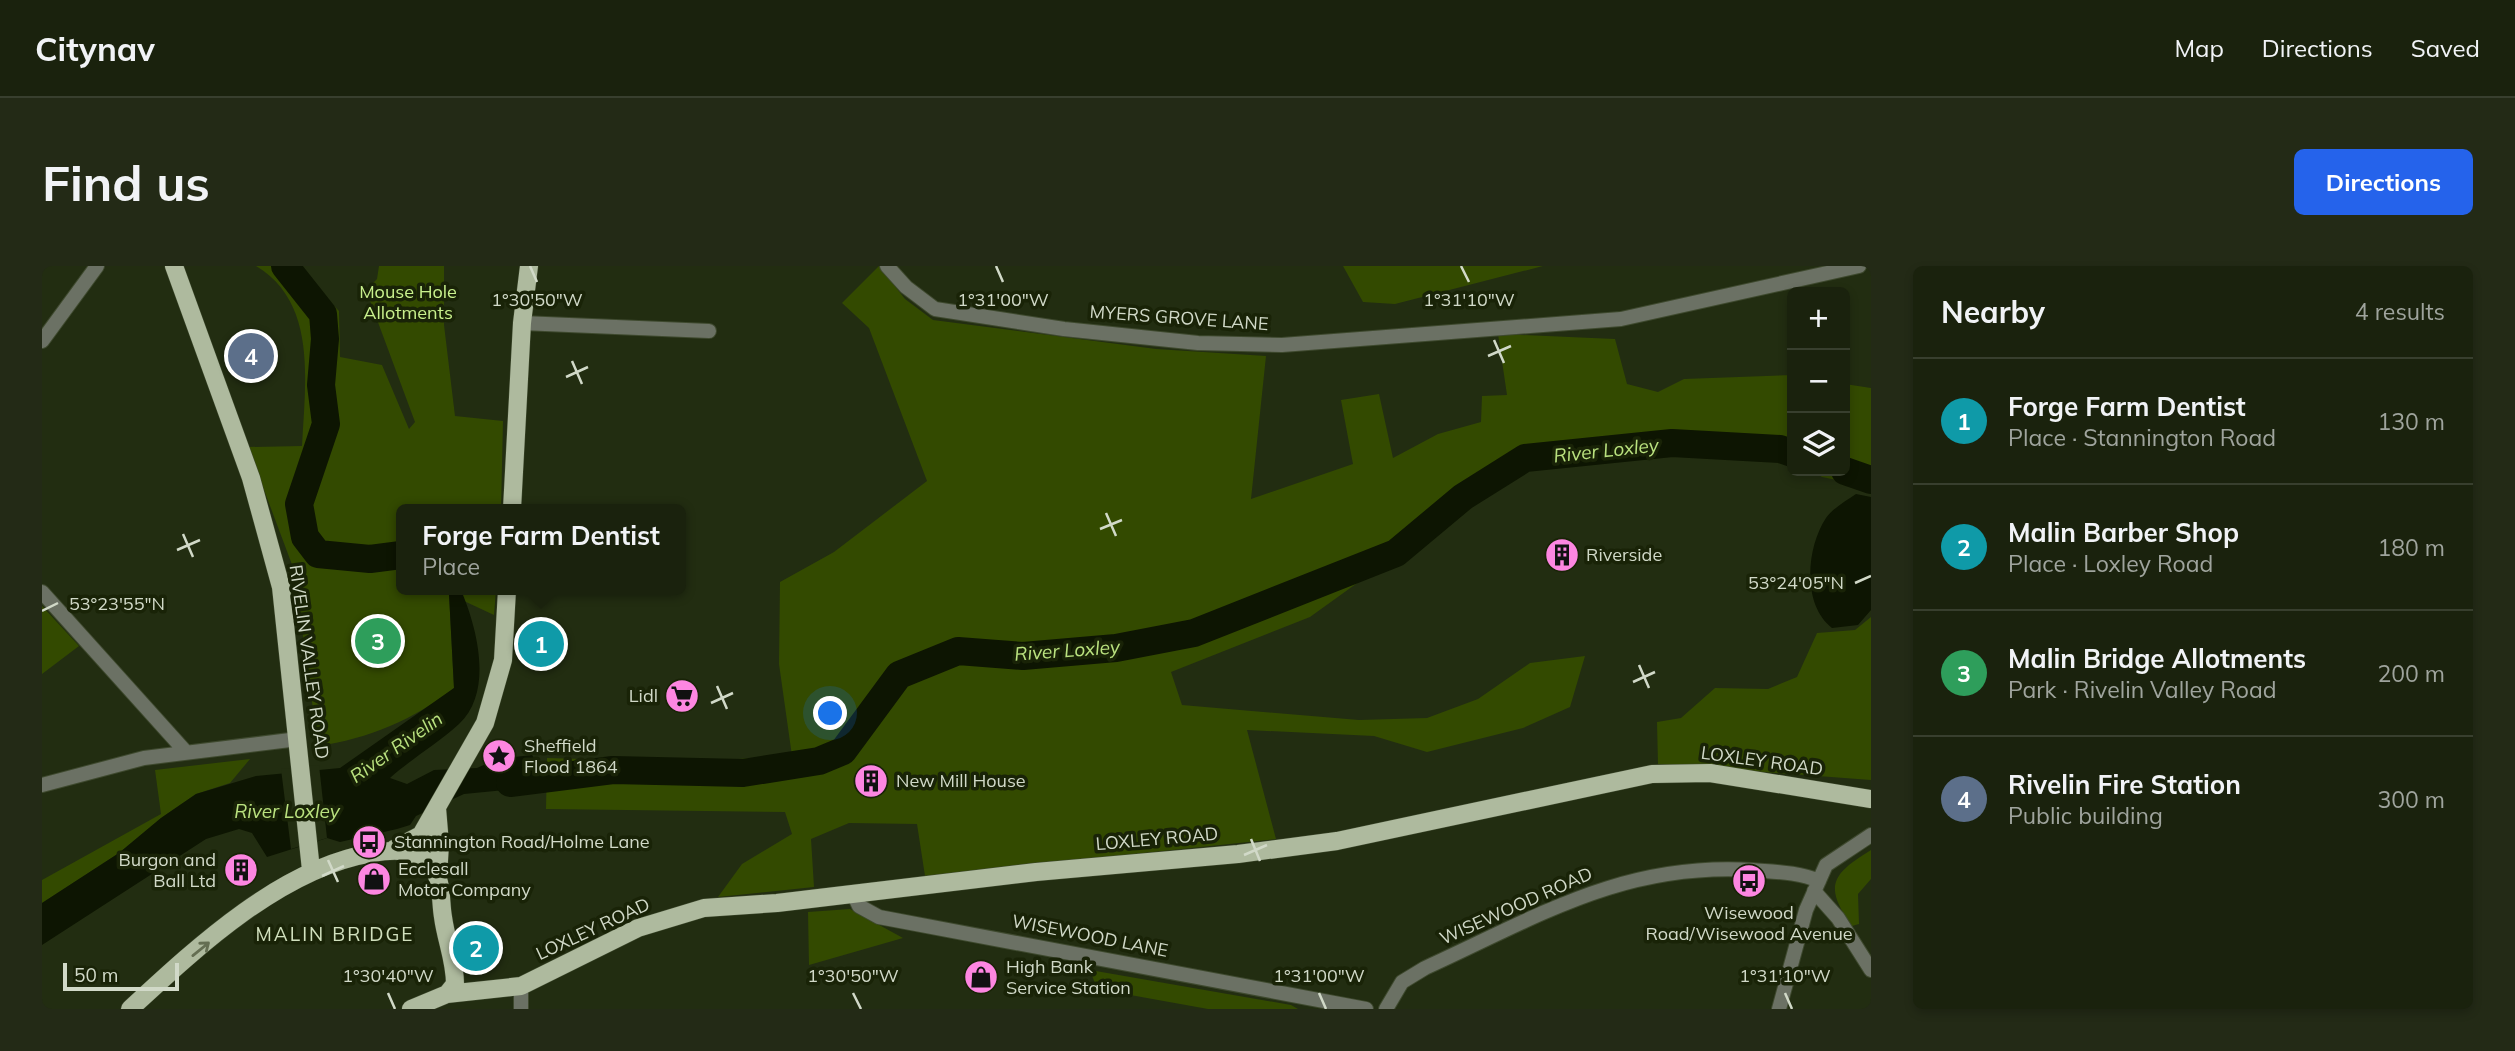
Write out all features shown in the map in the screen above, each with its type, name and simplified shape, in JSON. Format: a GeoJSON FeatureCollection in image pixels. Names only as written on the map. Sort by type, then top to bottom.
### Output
{"type":"FeatureCollection","features":[{"type":"Feature","properties":{"kind":"main road","name":"RIVELIN VALLEY ROAD"},"geometry":{"type":"LineString","coordinates":[[174,266],[264,519],[281,587],[312,870]]}},
{"type":"Feature","properties":{"kind":"main road"},"geometry":{"type":"LineString","coordinates":[[512,504],[522,323],[529,266]]}},
{"type":"Feature","properties":{"kind":"main road"},"geometry":{"type":"LineString","coordinates":[[130,1009],[230,926],[312,870],[364,854],[394,849],[421,835],[485,723],[498,684],[507,595]]}},
{"type":"Feature","properties":{"kind":"main road","name":"LOXLEY ROAD"},"geometry":{"type":"LineString","coordinates":[[411,1009],[447,994],[521,986],[638,929],[682,912],[1337,841],[1652,774],[1710,773],[1871,799]]}},
{"type":"Feature","properties":{"kind":"main road"},"geometry":{"type":"LineString","coordinates":[[437,808],[440,844],[438,877],[443,920],[455,961],[455,984],[447,994]]}},
{"type":"Feature","properties":{"kind":"main road"},"geometry":{"type":"LineString","coordinates":[[394,849],[421,858],[438,877]]}},
{"type":"Feature","properties":{"kind":"main road"},"geometry":{"type":"LineString","coordinates":[[455,961],[468,973],[498,988]]}},
{"type":"Feature","properties":{"kind":"street"},"geometry":{"type":"LineString","coordinates":[[42,341],[97,266]]}},
{"type":"Feature","properties":{"kind":"street","name":"MYERS GROVE LANE"},"geometry":{"type":"LineString","coordinates":[[887,266],[906,287],[935,309],[1065,329],[1198,343],[1282,345],[1621,319],[1858,266]]}},
{"type":"Feature","properties":{"kind":"street"},"geometry":{"type":"LineString","coordinates":[[522,323],[709,331]]}},
{"type":"Feature","properties":{"kind":"street"},"geometry":{"type":"LineString","coordinates":[[42,592],[185,751]]}},
{"type":"Feature","properties":{"kind":"street"},"geometry":{"type":"LineString","coordinates":[[42,785],[104,766],[185,751],[298,739]]}},
{"type":"Feature","properties":{"kind":"street"},"geometry":{"type":"LineString","coordinates":[[1779,1009],[1798,935],[1826,865],[1871,835]]}},
{"type":"Feature","properties":{"kind":"street","name":"WISEWOOD ROAD"},"geometry":{"type":"LineString","coordinates":[[1386,1009],[1402,982],[1425,968],[1583,894],[1617,883],[1651,875],[1726,869],[1790,873],[1817,886]]}},
{"type":"Feature","properties":{"kind":"street"},"geometry":{"type":"LineString","coordinates":[[1817,886],[1871,970]]}},
{"type":"Feature","properties":{"kind":"street","name":"WISEWOOD LANE"},"geometry":{"type":"LineString","coordinates":[[853,893],[859,906],[879,917],[1326,1005],[1366,1009]]}},
{"type":"Feature","properties":{"kind":"street"},"geometry":{"type":"LineString","coordinates":[[521,986],[521,1009]]}},
{"type":"Feature","properties":{"kind":"green space","name":"Mouse Hole Allotments"},"geometry":{"type":"Polygon","coordinates":[[[256,266],[294,266],[339,311],[340,357],[382,365],[409,429],[415,422],[366,290],[377,279],[379,266],[444,266],[444,325],[455,416],[503,421],[501,504],[396,504],[396,595],[449,595],[454,688],[423,709],[390,726],[337,743],[318,746],[294,570],[248,447],[302,446],[305,397],[303,346],[299,323],[290,301],[276,282],[256,266]]]}},
{"type":"Feature","properties":{"kind":"green space"},"geometry":{"type":"Polygon","coordinates":[[[879,266],[905,299],[933,320],[1156,349],[1266,356],[1251,499],[1353,464],[1341,400],[1379,394],[1393,458],[1438,434],[1481,422],[1482,396],[1507,395],[1498,334],[1615,339],[1627,384],[1658,392],[1684,379],[1787,375],[1787,454],[1664,443],[1605,446],[1469,490],[1426,522],[1392,558],[1310,617],[1171,672],[1182,705],[1359,720],[1427,718],[1478,699],[1530,663],[1585,656],[1570,707],[1523,728],[1427,752],[1374,736],[1247,730],[1276,839],[925,876],[917,824],[849,823],[811,839],[814,887],[718,897],[742,864],[792,834],[785,812],[546,809],[547,758],[583,759],[617,766],[792,756],[779,664],[780,582],[834,552],[927,481],[869,328],[842,303],[879,266]]]}},
{"type":"Feature","properties":{"kind":"green space"},"geometry":{"type":"Polygon","coordinates":[[[1343,266],[1543,266],[1395,304],[1363,302],[1343,266]]]}},
{"type":"Feature","properties":{"kind":"green space"},"geometry":{"type":"Polygon","coordinates":[[[1850,385],[1871,388],[1871,487],[1822,477],[1850,476],[1850,385]]]}},
{"type":"Feature","properties":{"kind":"green space"},"geometry":{"type":"Polygon","coordinates":[[[451,595],[496,595],[494,615],[451,595]]]}},
{"type":"Feature","properties":{"kind":"green space"},"geometry":{"type":"Polygon","coordinates":[[[42,606],[79,646],[42,674],[42,606]]]}},
{"type":"Feature","properties":{"kind":"green space"},"geometry":{"type":"Polygon","coordinates":[[[1871,617],[1871,780],[1658,764],[1657,722],[1681,718],[1715,688],[1768,689],[1797,677],[1817,633],[1855,630],[1871,617]]]}},
{"type":"Feature","properties":{"kind":"green space"},"geometry":{"type":"Polygon","coordinates":[[[250,759],[230,783],[196,794],[161,818],[119,853],[42,903],[42,880],[161,814],[155,770],[250,759]]]}},
{"type":"Feature","properties":{"kind":"green space"},"geometry":{"type":"Polygon","coordinates":[[[1871,850],[1871,879],[1858,894],[1859,924],[1852,926],[1837,901],[1836,882],[1848,866],[1871,850]]]}},
{"type":"Feature","properties":{"kind":"green space"},"geometry":{"type":"Polygon","coordinates":[[[850,909],[903,938],[809,965],[808,912],[850,909]]]}},
{"type":"Feature","properties":{"kind":"green space"},"geometry":{"type":"Polygon","coordinates":[[[1090,970],[1291,1005],[1298,1009],[1208,1009],[1097,989],[1090,970]]]}},
{"type":"Feature","properties":{"kind":"water"},"geometry":{"type":"Polygon","coordinates":[[[1856,494],[1871,497],[1871,610],[1858,625],[1832,628],[1822,618],[1816,605],[1810,576],[1811,560],[1819,530],[1826,518],[1856,494]]]}},
{"type":"Feature","properties":{"kind":"water","name":"River Loxley"},"geometry":{"type":"Polygon","coordinates":[[[449,595],[463,595],[477,640],[479,659],[476,694],[470,710],[459,724],[390,778],[407,784],[434,770],[477,768],[497,759],[532,755],[547,778],[534,787],[464,794],[416,816],[410,825],[397,829],[340,842],[327,838],[267,857],[252,833],[239,829],[206,839],[42,945],[42,903],[119,853],[161,818],[196,794],[256,776],[340,768],[454,688],[449,595]]]}},
{"type":"Feature","properties":{"kind":"pier"},"geometry":{"type":"Polygon","coordinates":[[[319,765],[327,838],[291,849],[281,769],[319,765]]]}},
{"type":"Feature","properties":{"kind":"waterway","name":"River Rivelin"},"geometry":{"type":"LineString","coordinates":[[285,266],[323,314],[325,339],[321,385],[326,424],[299,504],[305,537],[318,554],[370,559],[396,556]]}},
{"type":"Feature","properties":{"kind":"waterway","name":"River Loxley"},"geometry":{"type":"LineString","coordinates":[[510,783],[613,770],[743,773],[819,761],[843,751],[899,675],[958,651],[1023,656],[1116,648],[1194,633],[1396,553],[1463,497],[1525,458],[1672,443],[1787,451]]}},
{"type":"Feature","properties":{"kind":"waterway","name":"River Loxley"},"geometry":{"type":"LineString","coordinates":[[1850,473],[1871,480]]}},
{"type":"Feature","properties":{"kind":"waterway"},"geometry":{"type":"LineString","coordinates":[[1857,487],[1860,476]]}},
{"type":"Feature","properties":{"kind":"place","name":"Rivelin Fire Station"},"geometry":{"type":"Point","coordinates":[251,356]}},
{"type":"Feature","properties":{"kind":"place","name":"Riverside"},"geometry":{"type":"Point","coordinates":[1562,555]}},
{"type":"Feature","properties":{"kind":"place","name":"Malin Bridge Allotments"},"geometry":{"type":"Point","coordinates":[378,641]}},
{"type":"Feature","properties":{"kind":"place","name":"Forge Farm Dentist"},"geometry":{"type":"Point","coordinates":[541,644]}},
{"type":"Feature","properties":{"kind":"place","name":"Lidl"},"geometry":{"type":"Point","coordinates":[682,696]}},
{"type":"Feature","properties":{"kind":"place","name":"Sheffield Flood 1864"},"geometry":{"type":"Point","coordinates":[499,756]}},
{"type":"Feature","properties":{"kind":"place","name":"New Mill House"},"geometry":{"type":"Point","coordinates":[871,781]}},
{"type":"Feature","properties":{"kind":"place","name":"Stannington Road/Holme Lane"},"geometry":{"type":"Point","coordinates":[369,842]}},
{"type":"Feature","properties":{"kind":"place","name":"Burgon and Ball Ltd"},"geometry":{"type":"Point","coordinates":[241,870]}},
{"type":"Feature","properties":{"kind":"place","name":"Ecclesall Motor Company"},"geometry":{"type":"Point","coordinates":[374,879]}},
{"type":"Feature","properties":{"kind":"place","name":"Wisewood Road/Wisewood Avenue"},"geometry":{"type":"Point","coordinates":[1749,881]}},
{"type":"Feature","properties":{"kind":"place","name":"Malin Barber Shop"},"geometry":{"type":"Point","coordinates":[476,948]}},
{"type":"Feature","properties":{"kind":"place","name":"High Bank Service Station"},"geometry":{"type":"Point","coordinates":[981,977]}},
{"type":"Feature","properties":{"kind":"district","name":"MALIN BRIDGE"},"geometry":{"type":"Point","coordinates":[335,934]}}]}
